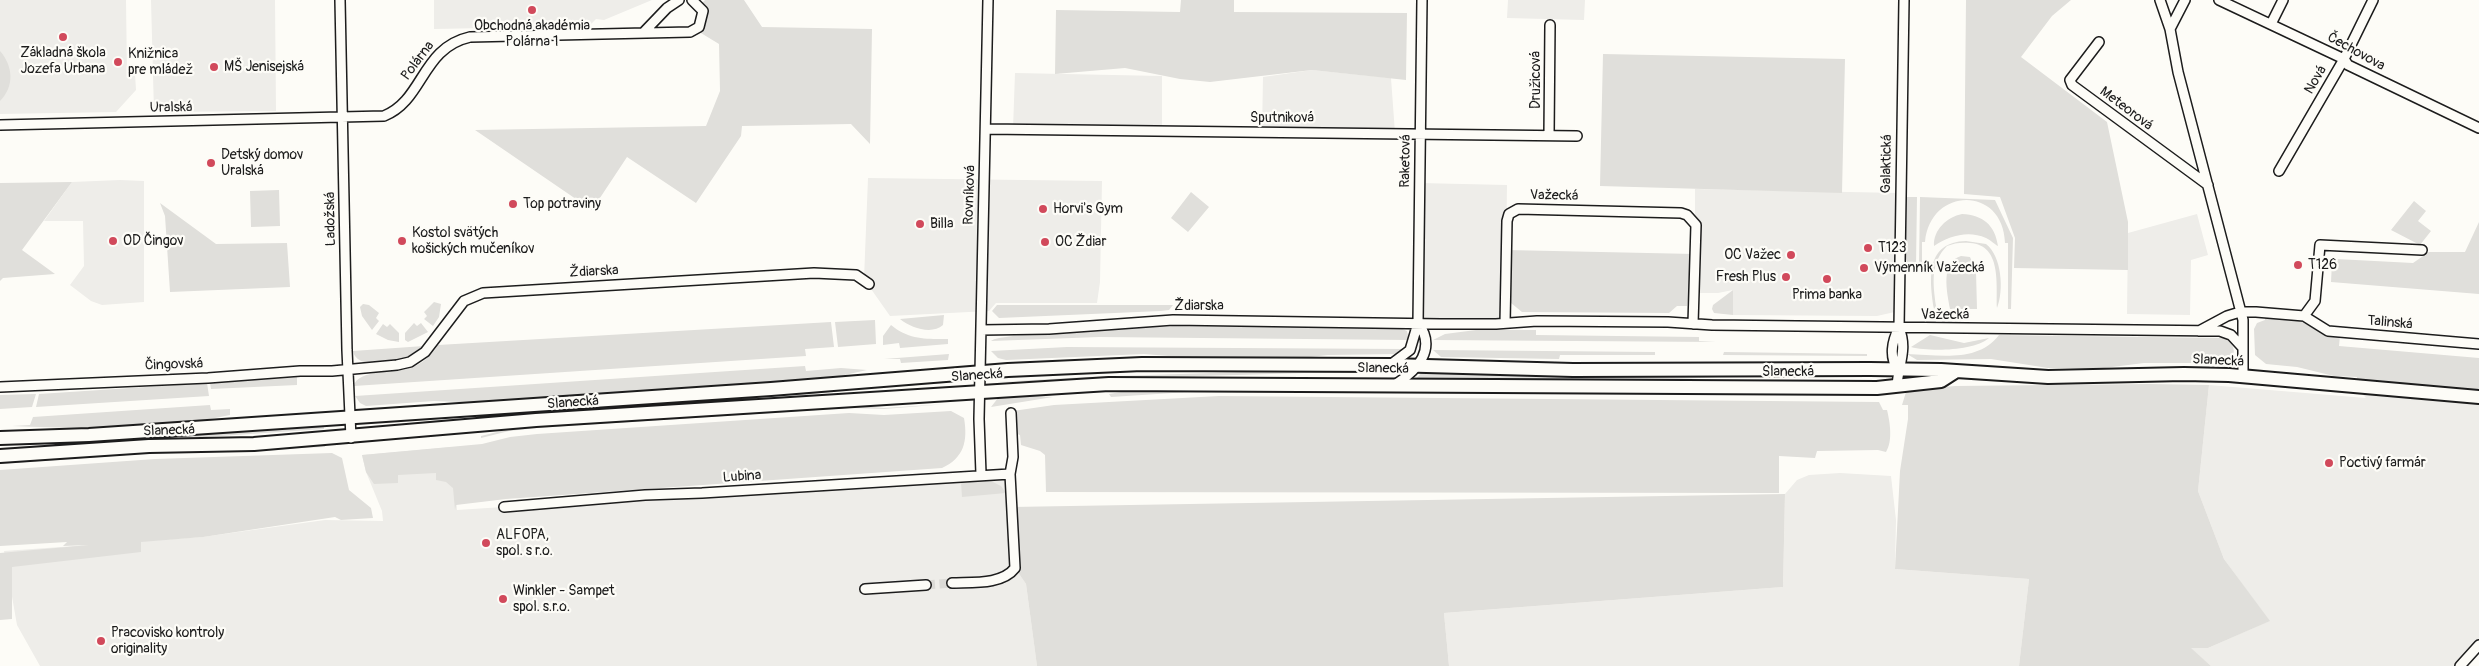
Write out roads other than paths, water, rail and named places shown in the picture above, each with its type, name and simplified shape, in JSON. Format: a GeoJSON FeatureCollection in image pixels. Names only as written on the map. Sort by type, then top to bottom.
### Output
{"type":"FeatureCollection","features":[{"type":"Feature","properties":{"kind":"main road","name":"Slanecká"},"geometry":{"type":"LineString","coordinates":[[0,438],[89,435],[980,372],[1142,364],[1898,370],[2048,377],[2149,374],[2243,377],[2479,397]]}},
{"type":"Feature","properties":{"kind":"main road","name":"Slanecká"},"geometry":{"type":"LineString","coordinates":[[0,456],[149,446],[254,444],[351,438],[536,420],[1109,384],[1877,388],[1941,381],[1955,372]]}},
{"type":"Feature","properties":{"kind":"street","name":"Ladožská"},"geometry":{"type":"LineString","coordinates":[[340,0],[351,438]]}},
{"type":"Feature","properties":{"kind":"street"},"geometry":{"type":"LineString","coordinates":[[643,33],[667,8],[679,0]]}},
{"type":"Feature","properties":{"kind":"street","name":"Rovníková"},"geometry":{"type":"LineString","coordinates":[[980,391],[988,0]]}},
{"type":"Feature","properties":{"kind":"street","name":"Raketová"},"geometry":{"type":"LineString","coordinates":[[1390,365],[1410,350],[1418,323],[1422,0]]}},
{"type":"Feature","properties":{"kind":"street","name":"Galaktická"},"geometry":{"type":"LineString","coordinates":[[1897,386],[1898,370],[1892,356],[1893,340],[1899,328],[1904,0]]}},
{"type":"Feature","properties":{"kind":"street"},"geometry":{"type":"LineString","coordinates":[[2160,0],[2170,29],[2178,72],[2240,312],[2243,377]]}},
{"type":"Feature","properties":{"kind":"street"},"geometry":{"type":"LineString","coordinates":[[2170,29],[2186,0]]}},
{"type":"Feature","properties":{"kind":"street","name":"Čechovova"},"geometry":{"type":"LineString","coordinates":[[2219,0],[2344,59],[2348,65],[2479,128]]}},
{"type":"Feature","properties":{"kind":"street"},"geometry":{"type":"LineString","coordinates":[[2271,24],[2283,0]]}},
{"type":"Feature","properties":{"kind":"street","name":"Nová"},"geometry":{"type":"LineString","coordinates":[[2279,171],[2344,59],[2373,0]]}},
{"type":"Feature","properties":{"kind":"street","name":"Polárna"},"geometry":{"type":"LineString","coordinates":[[342,117],[384,116],[398,110],[438,53],[460,39],[470,36],[690,32],[696,30],[702,17],[699,2]]}},
{"type":"Feature","properties":{"kind":"street","name":"Družicová"},"geometry":{"type":"LineString","coordinates":[[1549,135],[1550,24]]}},
{"type":"Feature","properties":{"kind":"street","name":"Meteorová"},"geometry":{"type":"LineString","coordinates":[[2099,42],[2070,80],[2072,85],[2208,185]]}},
{"type":"Feature","properties":{"kind":"street","name":"Uralská"},"geometry":{"type":"LineString","coordinates":[[0,125],[342,117]]}},
{"type":"Feature","properties":{"kind":"street","name":"Sputniková"},"geometry":{"type":"LineString","coordinates":[[986,129],[1577,136]]}},
{"type":"Feature","properties":{"kind":"street","name":"Važecká"},"geometry":{"type":"LineString","coordinates":[[1505,323],[1507,220],[1509,214],[1518,209],[1680,213],[1687,215],[1696,225],[1693,324]]}},
{"type":"Feature","properties":{"kind":"street"},"geometry":{"type":"LineString","coordinates":[[2240,312],[2304,316],[2315,301],[2320,245],[2422,250]]}},
{"type":"Feature","properties":{"kind":"street","name":"Ždiarska"},"geometry":{"type":"LineString","coordinates":[[348,368],[397,365],[420,356],[433,344],[464,301],[483,292],[814,273],[856,275],[869,284]]}},
{"type":"Feature","properties":{"kind":"street","name":"Važecká"},"geometry":{"type":"LineString","coordinates":[[2197,332],[2227,316],[2240,312]]}},
{"type":"Feature","properties":{"kind":"street","name":"Talinská"},"geometry":{"type":"LineString","coordinates":[[2304,316],[2328,332],[2479,344]]}},
{"type":"Feature","properties":{"kind":"street","name":"Ždiarska"},"geometry":{"type":"LineString","coordinates":[[981,330],[1058,328],[1172,320],[1418,323]]}},
{"type":"Feature","properties":{"kind":"street","name":"Važecká"},"geometry":{"type":"LineString","coordinates":[[1418,323],[1537,321],[2197,332],[2225,333],[2236,339],[2243,348]]}},
{"type":"Feature","properties":{"kind":"street","name":"Raketová"},"geometry":{"type":"LineString","coordinates":[[1396,384],[1417,366],[1426,349],[1426,339],[1418,323]]}},
{"type":"Feature","properties":{"kind":"street"},"geometry":{"type":"LineString","coordinates":[[1426,339],[1431,331],[1441,324]]}},
{"type":"Feature","properties":{"kind":"street"},"geometry":{"type":"LineString","coordinates":[[1426,349],[1430,357],[1446,367]]}},
{"type":"Feature","properties":{"kind":"street","name":"Čingovská"},"geometry":{"type":"LineString","coordinates":[[0,387],[208,378],[300,371],[332,371],[348,368]]}},
{"type":"Feature","properties":{"kind":"street"},"geometry":{"type":"LineString","coordinates":[[980,391],[981,474]]}},
{"type":"Feature","properties":{"kind":"street"},"geometry":{"type":"LineString","coordinates":[[952,583],[1000,579],[1010,575],[1015,568],[1010,474],[1013,457],[1010,413]]}},
{"type":"Feature","properties":{"kind":"street","name":"Lubina"},"geometry":{"type":"LineString","coordinates":[[504,507],[645,494],[702,493],[981,474],[1010,474]]}},
{"type":"Feature","properties":{"kind":"street"},"geometry":{"type":"LineString","coordinates":[[865,589],[926,585]]}},
{"type":"Feature","properties":{"kind":"street"},"geometry":{"type":"LineString","coordinates":[[2460,666],[2479,645]]}},
{"type":"Feature","properties":{"kind":"tunnel"},"geometry":{"type":"LineString","coordinates":[[926,585],[952,583]]}},
{"type":"Feature","properties":{"kind":"place","name":"Obchodná akadémia Polárna 1"},"geometry":{"type":"Point","coordinates":[532,10]}},
{"type":"Feature","properties":{"kind":"place","name":"Základná škola Jozefa Urbana"},"geometry":{"type":"Point","coordinates":[63,37]}},
{"type":"Feature","properties":{"kind":"place","name":"Knižnica pre mládež"},"geometry":{"type":"Point","coordinates":[118,62]}},
{"type":"Feature","properties":{"kind":"place","name":"MŠ Jenisejská"},"geometry":{"type":"Point","coordinates":[214,67]}},
{"type":"Feature","properties":{"kind":"place","name":"Detský domov Uralská"},"geometry":{"type":"Point","coordinates":[211,163]}},
{"type":"Feature","properties":{"kind":"place","name":"Top potraviny"},"geometry":{"type":"Point","coordinates":[513,204]}},
{"type":"Feature","properties":{"kind":"place","name":"Horvi's Gym"},"geometry":{"type":"Point","coordinates":[1043,209]}},
{"type":"Feature","properties":{"kind":"place","name":"Billa"},"geometry":{"type":"Point","coordinates":[920,224]}},
{"type":"Feature","properties":{"kind":"place","name":"OD Čingov"},"geometry":{"type":"Point","coordinates":[113,241]}},
{"type":"Feature","properties":{"kind":"place","name":"Kostol svätých košických mučeníkov"},"geometry":{"type":"Point","coordinates":[402,241]}},
{"type":"Feature","properties":{"kind":"place","name":"OC Ždiar"},"geometry":{"type":"Point","coordinates":[1045,242]}},
{"type":"Feature","properties":{"kind":"place","name":"T123"},"geometry":{"type":"Point","coordinates":[1868,248]}},
{"type":"Feature","properties":{"kind":"place","name":"OC Važec"},"geometry":{"type":"Point","coordinates":[1791,255]}},
{"type":"Feature","properties":{"kind":"place","name":"T126"},"geometry":{"type":"Point","coordinates":[2298,265]}},
{"type":"Feature","properties":{"kind":"place","name":"Výmenník Važecká"},"geometry":{"type":"Point","coordinates":[1864,268]}},
{"type":"Feature","properties":{"kind":"place","name":"Fresh Plus"},"geometry":{"type":"Point","coordinates":[1786,277]}},
{"type":"Feature","properties":{"kind":"place","name":"Prima banka"},"geometry":{"type":"Point","coordinates":[1827,279]}},
{"type":"Feature","properties":{"kind":"place","name":"Poctivý farmár"},"geometry":{"type":"Point","coordinates":[2329,463]}},
{"type":"Feature","properties":{"kind":"place","name":"ALFOPA, spol. s r.o."},"geometry":{"type":"Point","coordinates":[486,543]}},
{"type":"Feature","properties":{"kind":"place","name":"Winkler - Sampet spol. s.r.o."},"geometry":{"type":"Point","coordinates":[503,599]}},
{"type":"Feature","properties":{"kind":"place","name":"Pracovisko kontroly originality"},"geometry":{"type":"Point","coordinates":[101,641]}}]}
